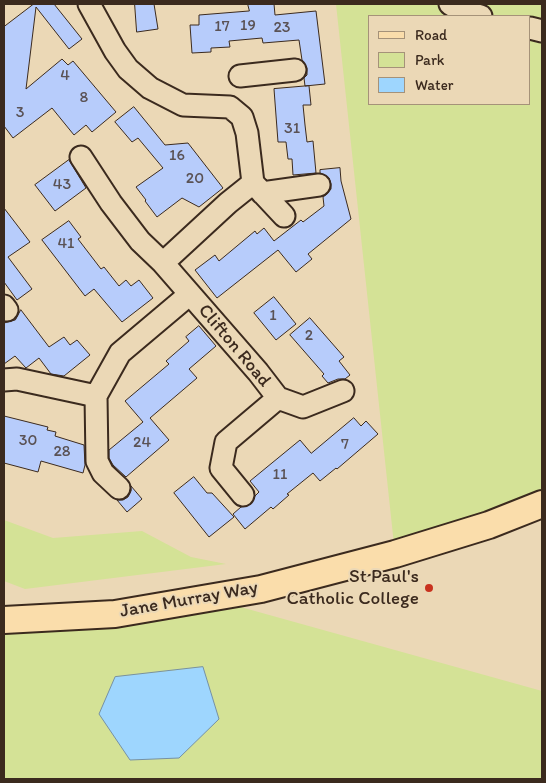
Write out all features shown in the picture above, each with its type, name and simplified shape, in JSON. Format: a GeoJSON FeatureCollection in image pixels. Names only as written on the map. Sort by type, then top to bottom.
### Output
{"type":"FeatureCollection","features":[{"type":"Feature","properties":{"kind":"main road","name":"Jane Murray Way"},"geometry":{"type":"LineString","coordinates":[[4,620],[115,614],[261,589],[395,554],[489,525],[542,504]]}},
{"type":"Feature","properties":{"kind":"street"},"geometry":{"type":"LineString","coordinates":[[89,4],[115,51],[128,69],[150,88],[182,105],[230,107],[242,117],[258,188],[284,216]]}},
{"type":"Feature","properties":{"kind":"street"},"geometry":{"type":"LineString","coordinates":[[450,4],[460,10],[478,15]]}},
{"type":"Feature","properties":{"kind":"street"},"geometry":{"type":"LineString","coordinates":[[230,107],[240,91],[239,69],[295,70]]}},
{"type":"Feature","properties":{"kind":"street","name":"Clifton Road"},"geometry":{"type":"LineString","coordinates":[[80,157],[111,203],[140,241],[163,263],[258,372],[278,398]]}},
{"type":"Feature","properties":{"kind":"street"},"geometry":{"type":"LineString","coordinates":[[163,263],[228,203],[258,188],[319,185]]}},
{"type":"Feature","properties":{"kind":"street","name":"Clifton Road"},"geometry":{"type":"LineString","coordinates":[[96,396],[120,353],[190,294]]}},
{"type":"Feature","properties":{"kind":"street"},"geometry":{"type":"LineString","coordinates":[[8,375],[96,396],[97,461],[103,473],[119,488]]}},
{"type":"Feature","properties":{"kind":"street"},"geometry":{"type":"LineString","coordinates":[[243,496],[221,468],[226,442],[278,398],[303,407],[343,392]]}},
{"type":"Feature","properties":{"kind":"green space"},"geometry":{"type":"Polygon","coordinates":[[[336,4],[542,4],[542,498],[395,554],[336,4]]]}},
{"type":"Feature","properties":{"kind":"green space"},"geometry":{"type":"Polygon","coordinates":[[[4,520],[53,538],[142,531],[191,557],[226,564],[25,589],[4,581],[4,520]]]}},
{"type":"Feature","properties":{"kind":"green space"},"geometry":{"type":"Polygon","coordinates":[[[237,606],[542,691],[542,779],[4,779],[4,625],[237,606]]]}},
{"type":"Feature","properties":{"kind":"water"},"geometry":{"type":"Polygon","coordinates":[[[203,667],[219,719],[179,758],[130,760],[99,714],[115,677],[203,667]]]}},
{"type":"Feature","properties":{"kind":"building"},"geometry":{"type":"Polygon","coordinates":[[[34,4],[54,4],[82,39],[69,49],[36,7],[26,89],[62,59],[68,65],[73,61],[116,112],[92,132],[86,125],[74,135],[52,108],[13,138],[4,126],[4,27],[34,4]]]}},
{"type":"Feature","properties":{"kind":"building"},"geometry":{"type":"Polygon","coordinates":[[[135,4],[154,4],[158,29],[137,32],[135,4]]]}},
{"type":"Feature","properties":{"kind":"building"},"geometry":{"type":"Polygon","coordinates":[[[248,4],[274,4],[275,15],[316,11],[325,84],[305,86],[304,78],[307,75],[307,68],[302,60],[299,40],[263,43],[262,38],[229,41],[230,47],[211,48],[211,52],[192,53],[190,25],[199,25],[199,15],[249,11],[248,4]]]}},
{"type":"Feature","properties":{"kind":"building"},"geometry":{"type":"Polygon","coordinates":[[[309,86],[311,105],[303,105],[307,142],[313,141],[316,173],[293,175],[292,159],[288,159],[286,142],[278,142],[274,89],[309,86]]]}},
{"type":"Feature","properties":{"kind":"building"},"geometry":{"type":"Polygon","coordinates":[[[134,107],[165,145],[188,143],[223,188],[199,207],[182,198],[157,217],[136,187],[163,168],[138,138],[132,142],[115,122],[134,107]]]}},
{"type":"Feature","properties":{"kind":"building"},"geometry":{"type":"Polygon","coordinates":[[[69,160],[86,188],[55,211],[35,185],[69,160]]]}},
{"type":"Feature","properties":{"kind":"building"},"geometry":{"type":"Polygon","coordinates":[[[340,168],[341,181],[351,219],[308,254],[312,259],[296,272],[278,250],[217,298],[195,270],[215,255],[219,261],[255,231],[257,234],[264,228],[274,241],[301,220],[303,222],[324,206],[323,197],[331,189],[329,178],[320,173],[320,170],[340,168]]]}},
{"type":"Feature","properties":{"kind":"building"},"geometry":{"type":"Polygon","coordinates":[[[4,208],[30,242],[8,257],[32,289],[17,300],[4,282],[4,208]]]}},
{"type":"Feature","properties":{"kind":"building"},"geometry":{"type":"Polygon","coordinates":[[[69,221],[81,237],[78,239],[101,269],[104,267],[119,286],[126,280],[131,286],[139,280],[153,298],[122,322],[94,289],[85,296],[42,240],[69,221]]]}},
{"type":"Feature","properties":{"kind":"building"},"geometry":{"type":"Polygon","coordinates":[[[274,297],[296,324],[276,340],[254,313],[274,297]]]}},
{"type":"Feature","properties":{"kind":"building"},"geometry":{"type":"Polygon","coordinates":[[[21,310],[49,347],[64,337],[70,345],[77,340],[90,355],[64,376],[51,374],[39,358],[26,368],[15,356],[4,364],[4,323],[15,320],[21,310]]]}},
{"type":"Feature","properties":{"kind":"building"},"geometry":{"type":"Polygon","coordinates":[[[310,318],[344,357],[339,361],[350,375],[345,379],[338,379],[328,383],[322,376],[324,374],[290,335],[310,318]]]}},
{"type":"Feature","properties":{"kind":"building"},"geometry":{"type":"Polygon","coordinates":[[[199,326],[216,346],[189,369],[197,378],[150,418],[169,440],[126,477],[113,465],[109,458],[109,450],[143,422],[125,401],[169,364],[166,361],[189,341],[186,337],[199,326]]]}},
{"type":"Feature","properties":{"kind":"building"},"geometry":{"type":"Polygon","coordinates":[[[4,416],[48,427],[47,430],[56,432],[55,436],[84,445],[85,465],[83,473],[41,461],[38,472],[4,463],[4,416]]]}},
{"type":"Feature","properties":{"kind":"building"},"geometry":{"type":"Polygon","coordinates":[[[354,418],[361,426],[366,421],[378,434],[320,481],[313,473],[287,494],[289,495],[273,509],[271,507],[245,529],[233,514],[241,507],[251,504],[259,492],[250,481],[300,440],[311,453],[354,418]]]}},
{"type":"Feature","properties":{"kind":"building"},"geometry":{"type":"Polygon","coordinates":[[[194,477],[207,493],[212,493],[234,517],[209,537],[174,493],[194,477]]]}},
{"type":"Feature","properties":{"kind":"building"},"geometry":{"type":"Polygon","coordinates":[[[131,486],[142,499],[127,512],[117,500],[123,500],[128,497],[131,486]]]}},
{"type":"Feature","properties":{"kind":"place","name":"St Paul's Catholic College"},"geometry":{"type":"Point","coordinates":[429,588]}}]}
